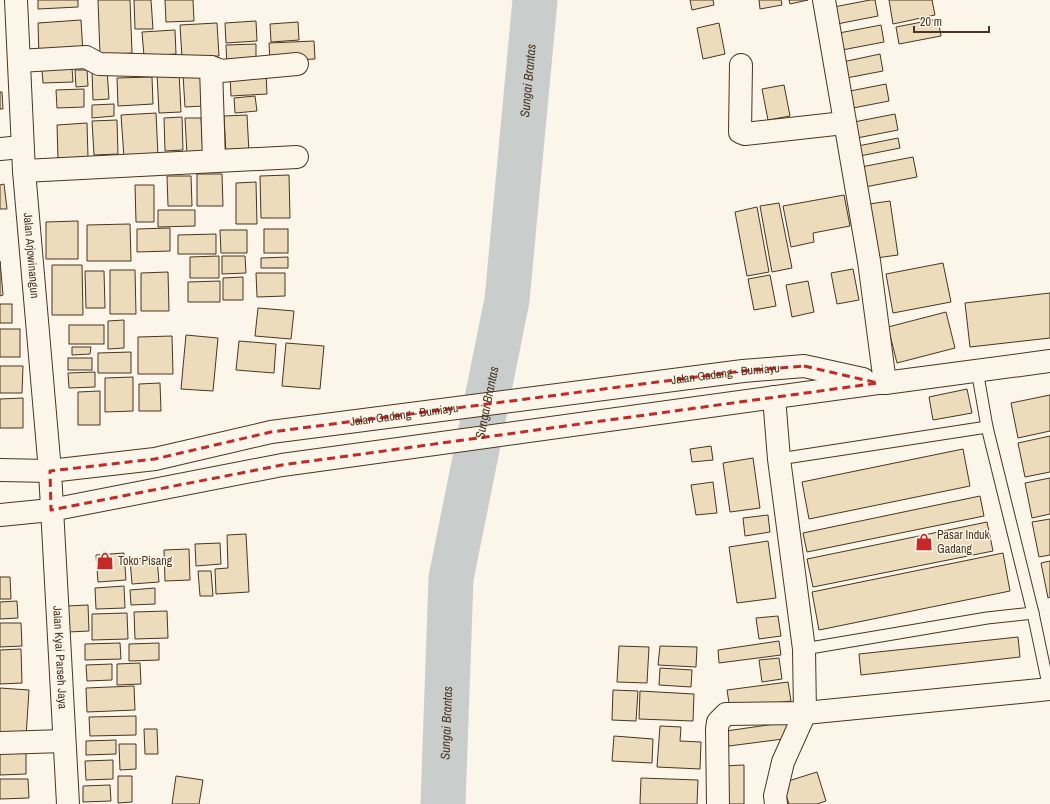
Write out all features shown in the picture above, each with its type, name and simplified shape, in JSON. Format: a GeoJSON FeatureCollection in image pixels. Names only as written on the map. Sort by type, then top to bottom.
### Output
{"type":"FeatureCollection","features":[{"type":"Feature","properties":{"kind":"main road","name":"Jalan Arjowinangun"},"geometry":{"type":"LineString","coordinates":[[16,0],[22,147],[50,471],[51,510]]}},
{"type":"Feature","properties":{"kind":"main road"},"geometry":{"type":"LineString","coordinates":[[824,0],[869,261],[881,383]]}},
{"type":"Feature","properties":{"kind":"main road"},"geometry":{"type":"LineString","coordinates":[[19,61],[86,57],[99,64],[211,67],[221,71],[297,64]]}},
{"type":"Feature","properties":{"kind":"main road"},"geometry":{"type":"LineString","coordinates":[[741,65],[740,132],[745,134],[844,123]]}},
{"type":"Feature","properties":{"kind":"main road"},"geometry":{"type":"LineString","coordinates":[[211,67],[214,161]]}},
{"type":"Feature","properties":{"kind":"main road"},"geometry":{"type":"LineString","coordinates":[[0,149],[22,147]]}},
{"type":"Feature","properties":{"kind":"main road"},"geometry":{"type":"LineString","coordinates":[[24,171],[297,157]]}},
{"type":"Feature","properties":{"kind":"main road","name":"Jalan Gadang - Bumiayu"},"geometry":{"type":"LineString","coordinates":[[0,515],[51,510],[282,465],[736,402],[1050,361]]}},
{"type":"Feature","properties":{"kind":"main road","name":"Jalan Gadang - Bumiayu"},"geometry":{"type":"LineString","coordinates":[[0,470],[50,471],[155,459],[271,432],[743,371],[804,366],[881,383]]}},
{"type":"Feature","properties":{"kind":"main road"},"geometry":{"type":"LineString","coordinates":[[774,397],[779,459],[804,649],[805,712],[783,762],[775,796],[776,804]]}},
{"type":"Feature","properties":{"kind":"main road","name":"Jalan Kyai Parseh Jaya"},"geometry":{"type":"LineString","coordinates":[[51,510],[68,804]]}},
{"type":"Feature","properties":{"kind":"main road"},"geometry":{"type":"LineString","coordinates":[[718,804],[717,729],[718,722],[726,714],[805,712],[1049,689]]}},
{"type":"Feature","properties":{"kind":"main road"},"geometry":{"type":"LineString","coordinates":[[0,742],[64,741]]}},
{"type":"Feature","properties":{"kind":"lane"},"geometry":{"type":"LineString","coordinates":[[977,370],[987,427],[1033,613],[1049,689]]}},
{"type":"Feature","properties":{"kind":"lane"},"geometry":{"type":"LineString","coordinates":[[779,459],[987,427]]}},
{"type":"Feature","properties":{"kind":"lane"},"geometry":{"type":"LineString","coordinates":[[804,649],[987,618],[1033,613]]}},
{"type":"Feature","properties":{"kind":"highlighted area"},"geometry":{"type":"Polygon","coordinates":[[[804,366],[878,383],[282,465],[51,510],[50,471],[155,459],[271,432],[743,371],[804,366]]]}},
{"type":"Feature","properties":{"kind":"building"},"geometry":{"type":"Polygon","coordinates":[[[38,0],[78,0],[78,7],[38,9],[38,0]]]}},
{"type":"Feature","properties":{"kind":"building"},"geometry":{"type":"Polygon","coordinates":[[[98,0],[130,0],[132,53],[100,55],[98,0]]]}},
{"type":"Feature","properties":{"kind":"building"},"geometry":{"type":"Polygon","coordinates":[[[134,0],[151,0],[153,29],[135,29],[134,0]]]}},
{"type":"Feature","properties":{"kind":"building"},"geometry":{"type":"Polygon","coordinates":[[[165,0],[193,0],[194,21],[166,22],[165,0]]]}},
{"type":"Feature","properties":{"kind":"building"},"geometry":{"type":"Polygon","coordinates":[[[690,0],[713,0],[714,5],[692,10],[690,0]]]}},
{"type":"Feature","properties":{"kind":"building"},"geometry":{"type":"Polygon","coordinates":[[[759,0],[781,0],[782,5],[760,9],[759,0]]]}},
{"type":"Feature","properties":{"kind":"building"},"geometry":{"type":"Polygon","coordinates":[[[789,0],[808,0],[790,4],[789,0]]]}},
{"type":"Feature","properties":{"kind":"building"},"geometry":{"type":"Polygon","coordinates":[[[875,0],[878,16],[837,24],[834,7],[875,0]]]}},
{"type":"Feature","properties":{"kind":"building"},"geometry":{"type":"Polygon","coordinates":[[[889,0],[932,0],[935,15],[893,24],[889,0]]]}},
{"type":"Feature","properties":{"kind":"building"},"geometry":{"type":"Polygon","coordinates":[[[938,19],[941,36],[899,44],[896,27],[938,19]]]}},
{"type":"Feature","properties":{"kind":"building"},"geometry":{"type":"Polygon","coordinates":[[[81,20],[83,54],[39,56],[38,23],[81,20]]]}},
{"type":"Feature","properties":{"kind":"building"},"geometry":{"type":"Polygon","coordinates":[[[256,21],[257,41],[226,43],[225,23],[256,21]]]}},
{"type":"Feature","properties":{"kind":"building"},"geometry":{"type":"Polygon","coordinates":[[[298,22],[299,40],[271,42],[270,24],[298,22]]]}},
{"type":"Feature","properties":{"kind":"building"},"geometry":{"type":"Polygon","coordinates":[[[217,23],[219,56],[182,58],[180,25],[217,23]]]}},
{"type":"Feature","properties":{"kind":"building"},"geometry":{"type":"Polygon","coordinates":[[[719,23],[725,54],[703,59],[697,28],[719,23]]]}},
{"type":"Feature","properties":{"kind":"building"},"geometry":{"type":"Polygon","coordinates":[[[881,25],[884,42],[842,50],[839,33],[881,25]]]}},
{"type":"Feature","properties":{"kind":"building"},"geometry":{"type":"Polygon","coordinates":[[[175,30],[176,54],[144,56],[142,32],[175,30]]]}},
{"type":"Feature","properties":{"kind":"building"},"geometry":{"type":"Polygon","coordinates":[[[314,41],[315,59],[270,61],[269,43],[314,41]]]}},
{"type":"Feature","properties":{"kind":"building"},"geometry":{"type":"Polygon","coordinates":[[[256,44],[256,65],[227,67],[226,45],[256,44]]]}},
{"type":"Feature","properties":{"kind":"building"},"geometry":{"type":"Polygon","coordinates":[[[880,54],[883,71],[841,79],[838,63],[880,54]]]}},
{"type":"Feature","properties":{"kind":"building"},"geometry":{"type":"Polygon","coordinates":[[[72,68],[73,82],[43,83],[42,70],[72,68]]]}},
{"type":"Feature","properties":{"kind":"building"},"geometry":{"type":"Polygon","coordinates":[[[75,70],[87,70],[88,86],[76,87],[75,70]]]}},
{"type":"Feature","properties":{"kind":"building"},"geometry":{"type":"Polygon","coordinates":[[[107,70],[109,99],[93,100],[92,71],[107,70]]]}},
{"type":"Feature","properties":{"kind":"building"},"geometry":{"type":"Polygon","coordinates":[[[179,72],[181,112],[159,113],[157,73],[179,72]]]}},
{"type":"Feature","properties":{"kind":"building"},"geometry":{"type":"Polygon","coordinates":[[[266,73],[267,94],[231,96],[230,75],[266,73]]]}},
{"type":"Feature","properties":{"kind":"building"},"geometry":{"type":"Polygon","coordinates":[[[202,74],[204,106],[185,107],[183,75],[202,74]]]}},
{"type":"Feature","properties":{"kind":"building"},"geometry":{"type":"Polygon","coordinates":[[[152,77],[153,104],[118,106],[117,78],[152,77]]]}},
{"type":"Feature","properties":{"kind":"building"},"geometry":{"type":"Polygon","coordinates":[[[886,84],[889,101],[848,109],[845,92],[886,84]]]}},
{"type":"Feature","properties":{"kind":"building"},"geometry":{"type":"Polygon","coordinates":[[[784,85],[790,116],[768,120],[762,89],[784,85]]]}},
{"type":"Feature","properties":{"kind":"building"},"geometry":{"type":"Polygon","coordinates":[[[84,89],[84,107],[57,108],[56,90],[84,89]]]}},
{"type":"Feature","properties":{"kind":"building"},"geometry":{"type":"Polygon","coordinates":[[[0,92],[2,92],[3,109],[0,109],[0,92]]]}},
{"type":"Feature","properties":{"kind":"building"},"geometry":{"type":"Polygon","coordinates":[[[255,96],[257,111],[235,113],[234,98],[255,96]]]}},
{"type":"Feature","properties":{"kind":"building"},"geometry":{"type":"Polygon","coordinates":[[[114,104],[114,116],[92,118],[92,105],[114,104]]]}},
{"type":"Feature","properties":{"kind":"building"},"geometry":{"type":"Polygon","coordinates":[[[156,113],[158,156],[124,158],[121,115],[156,113]]]}},
{"type":"Feature","properties":{"kind":"building"},"geometry":{"type":"Polygon","coordinates":[[[895,114],[898,130],[857,138],[854,122],[895,114]]]}},
{"type":"Feature","properties":{"kind":"building"},"geometry":{"type":"Polygon","coordinates":[[[247,115],[249,153],[226,154],[224,116],[247,115]]]}},
{"type":"Feature","properties":{"kind":"building"},"geometry":{"type":"Polygon","coordinates":[[[182,117],[183,150],[165,151],[164,118],[182,117]]]}},
{"type":"Feature","properties":{"kind":"building"},"geometry":{"type":"Polygon","coordinates":[[[185,118],[201,118],[203,154],[187,155],[185,118]]]}},
{"type":"Feature","properties":{"kind":"building"},"geometry":{"type":"Polygon","coordinates":[[[117,120],[118,154],[94,155],[92,121],[117,120]]]}},
{"type":"Feature","properties":{"kind":"building"},"geometry":{"type":"Polygon","coordinates":[[[87,123],[88,157],[58,158],[57,125],[87,123]]]}},
{"type":"Feature","properties":{"kind":"building"},"geometry":{"type":"Polygon","coordinates":[[[898,138],[900,148],[855,157],[853,147],[898,138]]]}},
{"type":"Feature","properties":{"kind":"building"},"geometry":{"type":"Polygon","coordinates":[[[913,157],[917,177],[865,187],[861,167],[913,157]]]}},
{"type":"Feature","properties":{"kind":"building"},"geometry":{"type":"Polygon","coordinates":[[[197,174],[222,174],[223,206],[197,206],[197,174]]]}},
{"type":"Feature","properties":{"kind":"building"},"geometry":{"type":"Polygon","coordinates":[[[289,175],[290,218],[261,218],[260,176],[289,175]]]}},
{"type":"Feature","properties":{"kind":"building"},"geometry":{"type":"Polygon","coordinates":[[[167,176],[191,176],[192,206],[168,206],[167,176]]]}},
{"type":"Feature","properties":{"kind":"building"},"geometry":{"type":"Polygon","coordinates":[[[256,182],[257,224],[236,224],[236,183],[256,182]]]}},
{"type":"Feature","properties":{"kind":"building"},"geometry":{"type":"Polygon","coordinates":[[[4,184],[7,209],[0,209],[0,185],[4,184]]]}},
{"type":"Feature","properties":{"kind":"building"},"geometry":{"type":"Polygon","coordinates":[[[135,185],[154,185],[154,222],[136,222],[135,185]]]}},
{"type":"Feature","properties":{"kind":"building"},"geometry":{"type":"Polygon","coordinates":[[[844,195],[850,226],[813,233],[814,242],[791,247],[783,206],[844,195]]]}},
{"type":"Feature","properties":{"kind":"building"},"geometry":{"type":"Polygon","coordinates":[[[890,201],[898,255],[876,258],[869,204],[890,201]]]}},
{"type":"Feature","properties":{"kind":"building"},"geometry":{"type":"Polygon","coordinates":[[[779,203],[792,268],[772,272],[760,206],[779,203]]]}},
{"type":"Feature","properties":{"kind":"building"},"geometry":{"type":"Polygon","coordinates":[[[757,207],[769,272],[747,276],[735,212],[757,207]]]}},
{"type":"Feature","properties":{"kind":"building"},"geometry":{"type":"Polygon","coordinates":[[[158,210],[195,210],[195,226],[158,227],[158,210]]]}},
{"type":"Feature","properties":{"kind":"building"},"geometry":{"type":"Polygon","coordinates":[[[78,221],[78,259],[46,259],[46,222],[78,221]]]}},
{"type":"Feature","properties":{"kind":"building"},"geometry":{"type":"Polygon","coordinates":[[[130,224],[131,261],[87,261],[87,225],[130,224]]]}},
{"type":"Feature","properties":{"kind":"building"},"geometry":{"type":"Polygon","coordinates":[[[170,228],[170,251],[137,252],[137,229],[170,228]]]}},
{"type":"Feature","properties":{"kind":"building"},"geometry":{"type":"Polygon","coordinates":[[[264,229],[288,229],[288,253],[264,253],[264,229]]]}},
{"type":"Feature","properties":{"kind":"building"},"geometry":{"type":"Polygon","coordinates":[[[220,230],[247,230],[247,253],[221,253],[220,230]]]}},
{"type":"Feature","properties":{"kind":"building"},"geometry":{"type":"Polygon","coordinates":[[[216,234],[216,254],[178,254],[178,235],[216,234]]]}},
{"type":"Feature","properties":{"kind":"building"},"geometry":{"type":"Polygon","coordinates":[[[219,256],[219,278],[190,278],[190,257],[219,256]]]}},
{"type":"Feature","properties":{"kind":"building"},"geometry":{"type":"Polygon","coordinates":[[[222,256],[245,256],[246,273],[222,274],[222,256]]]}},
{"type":"Feature","properties":{"kind":"building"},"geometry":{"type":"Polygon","coordinates":[[[288,257],[288,268],[261,268],[261,258],[288,257]]]}},
{"type":"Feature","properties":{"kind":"building"},"geometry":{"type":"Polygon","coordinates":[[[0,261],[3,295],[0,296],[0,261]]]}},
{"type":"Feature","properties":{"kind":"building"},"geometry":{"type":"Polygon","coordinates":[[[943,263],[951,302],[893,313],[886,274],[943,263]]]}},
{"type":"Feature","properties":{"kind":"building"},"geometry":{"type":"Polygon","coordinates":[[[52,265],[82,265],[83,315],[52,315],[52,265]]]}},
{"type":"Feature","properties":{"kind":"building"},"geometry":{"type":"Polygon","coordinates":[[[853,269],[859,300],[837,304],[831,273],[853,269]]]}},
{"type":"Feature","properties":{"kind":"building"},"geometry":{"type":"Polygon","coordinates":[[[110,270],[135,270],[136,314],[110,314],[110,270]]]}},
{"type":"Feature","properties":{"kind":"building"},"geometry":{"type":"Polygon","coordinates":[[[85,271],[104,271],[105,308],[86,308],[85,271]]]}},
{"type":"Feature","properties":{"kind":"building"},"geometry":{"type":"Polygon","coordinates":[[[168,272],[169,311],[141,311],[141,273],[168,272]]]}},
{"type":"Feature","properties":{"kind":"building"},"geometry":{"type":"Polygon","coordinates":[[[256,273],[285,273],[285,296],[257,297],[256,273]]]}},
{"type":"Feature","properties":{"kind":"building"},"geometry":{"type":"Polygon","coordinates":[[[770,275],[776,306],[754,310],[748,279],[770,275]]]}},
{"type":"Feature","properties":{"kind":"building"},"geometry":{"type":"Polygon","coordinates":[[[243,277],[243,300],[223,300],[223,278],[243,277]]]}},
{"type":"Feature","properties":{"kind":"building"},"geometry":{"type":"Polygon","coordinates":[[[220,281],[220,302],[188,302],[188,282],[220,281]]]}},
{"type":"Feature","properties":{"kind":"building"},"geometry":{"type":"Polygon","coordinates":[[[808,281],[814,312],[792,317],[786,285],[808,281]]]}},
{"type":"Feature","properties":{"kind":"building"},"geometry":{"type":"Polygon","coordinates":[[[1050,293],[1050,338],[970,347],[965,303],[1050,293]]]}},
{"type":"Feature","properties":{"kind":"building"},"geometry":{"type":"Polygon","coordinates":[[[0,304],[12,304],[12,323],[0,323],[0,304]]]}},
{"type":"Feature","properties":{"kind":"building"},"geometry":{"type":"Polygon","coordinates":[[[258,308],[294,311],[291,339],[255,336],[258,308]]]}},
{"type":"Feature","properties":{"kind":"building"},"geometry":{"type":"Polygon","coordinates":[[[946,312],[955,348],[897,363],[888,327],[946,312]]]}},
{"type":"Feature","properties":{"kind":"building"},"geometry":{"type":"Polygon","coordinates":[[[124,320],[124,348],[108,349],[108,321],[124,320]]]}},
{"type":"Feature","properties":{"kind":"building"},"geometry":{"type":"Polygon","coordinates":[[[69,325],[104,325],[104,344],[69,344],[69,325]]]}},
{"type":"Feature","properties":{"kind":"building"},"geometry":{"type":"Polygon","coordinates":[[[0,329],[20,329],[20,357],[0,357],[0,329]]]}},
{"type":"Feature","properties":{"kind":"building"},"geometry":{"type":"Polygon","coordinates":[[[186,335],[218,338],[213,391],[181,389],[186,335]]]}},
{"type":"Feature","properties":{"kind":"building"},"geometry":{"type":"Polygon","coordinates":[[[172,336],[173,374],[138,374],[138,337],[172,336]]]}},
{"type":"Feature","properties":{"kind":"building"},"geometry":{"type":"Polygon","coordinates":[[[239,341],[276,344],[274,373],[236,370],[239,341]]]}},
{"type":"Feature","properties":{"kind":"building"},"geometry":{"type":"Polygon","coordinates":[[[286,343],[324,346],[320,389],[282,386],[286,343]]]}},
{"type":"Feature","properties":{"kind":"building"},"geometry":{"type":"Polygon","coordinates":[[[72,347],[91,347],[90,354],[72,355],[72,347]]]}},
{"type":"Feature","properties":{"kind":"building"},"geometry":{"type":"Polygon","coordinates":[[[131,352],[131,373],[98,373],[98,353],[131,352]]]}},
{"type":"Feature","properties":{"kind":"building"},"geometry":{"type":"Polygon","coordinates":[[[68,358],[92,358],[92,370],[68,370],[68,358]]]}},
{"type":"Feature","properties":{"kind":"building"},"geometry":{"type":"Polygon","coordinates":[[[0,366],[23,366],[22,393],[0,393],[0,366]]]}},
{"type":"Feature","properties":{"kind":"building"},"geometry":{"type":"Polygon","coordinates":[[[95,372],[95,387],[69,388],[68,373],[95,372]]]}},
{"type":"Feature","properties":{"kind":"building"},"geometry":{"type":"Polygon","coordinates":[[[133,377],[133,411],[105,412],[105,378],[133,377]]]}},
{"type":"Feature","properties":{"kind":"building"},"geometry":{"type":"Polygon","coordinates":[[[160,383],[161,411],[139,411],[139,384],[160,383]]]}},
{"type":"Feature","properties":{"kind":"building"},"geometry":{"type":"Polygon","coordinates":[[[967,389],[972,413],[933,420],[929,397],[967,389]]]}},
{"type":"Feature","properties":{"kind":"building"},"geometry":{"type":"Polygon","coordinates":[[[100,391],[100,425],[78,425],[78,392],[100,391]]]}},
{"type":"Feature","properties":{"kind":"building"},"geometry":{"type":"Polygon","coordinates":[[[1050,395],[1050,431],[1018,438],[1011,403],[1050,395]]]}},
{"type":"Feature","properties":{"kind":"building"},"geometry":{"type":"Polygon","coordinates":[[[23,398],[23,428],[0,428],[0,399],[23,398]]]}},
{"type":"Feature","properties":{"kind":"building"},"geometry":{"type":"Polygon","coordinates":[[[1050,436],[1050,472],[1025,477],[1018,443],[1050,436]]]}},
{"type":"Feature","properties":{"kind":"building"},"geometry":{"type":"Polygon","coordinates":[[[711,446],[713,460],[692,462],[690,449],[711,446]]]}},
{"type":"Feature","properties":{"kind":"building"},"geometry":{"type":"Polygon","coordinates":[[[963,449],[970,486],[809,519],[802,482],[963,449]]]}},
{"type":"Feature","properties":{"kind":"building"},"geometry":{"type":"Polygon","coordinates":[[[753,458],[760,508],[730,512],[723,463],[753,458]]]}},
{"type":"Feature","properties":{"kind":"building"},"geometry":{"type":"Polygon","coordinates":[[[1050,478],[1050,514],[1032,518],[1025,483],[1050,478]]]}},
{"type":"Feature","properties":{"kind":"building"},"geometry":{"type":"Polygon","coordinates":[[[713,482],[717,513],[696,515],[691,485],[713,482]]]}},
{"type":"Feature","properties":{"kind":"building"},"geometry":{"type":"Polygon","coordinates":[[[980,496],[984,516],[807,552],[803,533],[980,496]]]}},
{"type":"Feature","properties":{"kind":"building"},"geometry":{"type":"Polygon","coordinates":[[[768,515],[770,532],[745,536],[743,518],[768,515]]]}},
{"type":"Feature","properties":{"kind":"building"},"geometry":{"type":"Polygon","coordinates":[[[1050,519],[1050,555],[1039,557],[1032,522],[1050,519]]]}},
{"type":"Feature","properties":{"kind":"building"},"geometry":{"type":"Polygon","coordinates":[[[987,522],[993,551],[813,587],[807,559],[987,522]]]}},
{"type":"Feature","properties":{"kind":"building"},"geometry":{"type":"Polygon","coordinates":[[[246,534],[249,592],[216,594],[215,569],[228,568],[227,535],[246,534]]]}},
{"type":"Feature","properties":{"kind":"building"},"geometry":{"type":"Polygon","coordinates":[[[768,541],[776,598],[737,603],[729,547],[768,541]]]}},
{"type":"Feature","properties":{"kind":"building"},"geometry":{"type":"Polygon","coordinates":[[[220,543],[221,564],[196,566],[195,544],[220,543]]]}},
{"type":"Feature","properties":{"kind":"building"},"geometry":{"type":"Polygon","coordinates":[[[189,549],[190,580],[165,581],[164,550],[189,549]]]}},
{"type":"Feature","properties":{"kind":"building"},"geometry":{"type":"Polygon","coordinates":[[[124,553],[126,580],[98,582],[96,555],[124,553]]]}},
{"type":"Feature","properties":{"kind":"building"},"geometry":{"type":"Polygon","coordinates":[[[1003,553],[1010,591],[819,630],[812,592],[1003,553]]]}},
{"type":"Feature","properties":{"kind":"building"},"geometry":{"type":"Polygon","coordinates":[[[157,558],[159,582],[132,584],[130,559],[157,558]]]}},
{"type":"Feature","properties":{"kind":"building"},"geometry":{"type":"Polygon","coordinates":[[[1050,561],[1050,597],[1048,598],[1041,563],[1050,561]]]}},
{"type":"Feature","properties":{"kind":"building"},"geometry":{"type":"Polygon","coordinates":[[[198,571],[211,571],[213,596],[200,596],[198,571]]]}},
{"type":"Feature","properties":{"kind":"building"},"geometry":{"type":"Polygon","coordinates":[[[0,577],[10,577],[11,599],[0,599],[0,577]]]}},
{"type":"Feature","properties":{"kind":"building"},"geometry":{"type":"Polygon","coordinates":[[[124,586],[125,608],[96,609],[95,588],[124,586]]]}},
{"type":"Feature","properties":{"kind":"building"},"geometry":{"type":"Polygon","coordinates":[[[155,588],[155,604],[131,605],[130,590],[155,588]]]}},
{"type":"Feature","properties":{"kind":"building"},"geometry":{"type":"Polygon","coordinates":[[[17,601],[18,618],[0,619],[0,602],[17,601]]]}},
{"type":"Feature","properties":{"kind":"building"},"geometry":{"type":"Polygon","coordinates":[[[88,605],[89,631],[68,632],[67,606],[88,605]]]}},
{"type":"Feature","properties":{"kind":"building"},"geometry":{"type":"Polygon","coordinates":[[[167,611],[168,638],[135,639],[134,612],[167,611]]]}},
{"type":"Feature","properties":{"kind":"building"},"geometry":{"type":"Polygon","coordinates":[[[127,613],[128,639],[92,640],[92,614],[127,613]]]}},
{"type":"Feature","properties":{"kind":"building"},"geometry":{"type":"Polygon","coordinates":[[[778,616],[781,636],[759,639],[756,618],[778,616]]]}},
{"type":"Feature","properties":{"kind":"building"},"geometry":{"type":"Polygon","coordinates":[[[0,623],[21,623],[22,646],[0,647],[0,623]]]}},
{"type":"Feature","properties":{"kind":"building"},"geometry":{"type":"Polygon","coordinates":[[[1018,637],[1020,657],[861,675],[859,654],[1018,637]]]}},
{"type":"Feature","properties":{"kind":"building"},"geometry":{"type":"Polygon","coordinates":[[[779,641],[781,655],[719,663],[718,650],[779,641]]]}},
{"type":"Feature","properties":{"kind":"building"},"geometry":{"type":"Polygon","coordinates":[[[120,643],[121,659],[85,660],[85,644],[120,643]]]}},
{"type":"Feature","properties":{"kind":"building"},"geometry":{"type":"Polygon","coordinates":[[[159,643],[159,660],[129,661],[129,644],[159,643]]]}},
{"type":"Feature","properties":{"kind":"building"},"geometry":{"type":"Polygon","coordinates":[[[619,646],[649,647],[647,683],[617,682],[619,646]]]}},
{"type":"Feature","properties":{"kind":"building"},"geometry":{"type":"Polygon","coordinates":[[[660,646],[697,647],[696,667],[658,665],[660,646]]]}},
{"type":"Feature","properties":{"kind":"building"},"geometry":{"type":"Polygon","coordinates":[[[21,649],[22,683],[0,684],[0,650],[21,649]]]}},
{"type":"Feature","properties":{"kind":"building"},"geometry":{"type":"Polygon","coordinates":[[[779,658],[782,679],[762,682],[759,660],[779,658]]]}},
{"type":"Feature","properties":{"kind":"building"},"geometry":{"type":"Polygon","coordinates":[[[140,663],[141,684],[117,685],[117,664],[140,663]]]}},
{"type":"Feature","properties":{"kind":"building"},"geometry":{"type":"Polygon","coordinates":[[[112,664],[112,680],[87,681],[86,665],[112,664]]]}},
{"type":"Feature","properties":{"kind":"building"},"geometry":{"type":"Polygon","coordinates":[[[660,668],[692,670],[691,687],[659,685],[660,668]]]}},
{"type":"Feature","properties":{"kind":"building"},"geometry":{"type":"Polygon","coordinates":[[[788,682],[791,701],[730,709],[727,690],[788,682]]]}},
{"type":"Feature","properties":{"kind":"building"},"geometry":{"type":"Polygon","coordinates":[[[134,686],[135,710],[87,712],[86,688],[134,686]]]}},
{"type":"Feature","properties":{"kind":"building"},"geometry":{"type":"Polygon","coordinates":[[[0,688],[29,690],[26,737],[0,735],[0,688]]]}},
{"type":"Feature","properties":{"kind":"building"},"geometry":{"type":"Polygon","coordinates":[[[613,690],[638,691],[636,721],[612,720],[613,690]]]}},
{"type":"Feature","properties":{"kind":"building"},"geometry":{"type":"Polygon","coordinates":[[[640,691],[694,694],[693,721],[639,719],[640,691]]]}},
{"type":"Feature","properties":{"kind":"building"},"geometry":{"type":"Polygon","coordinates":[[[136,716],[136,735],[90,736],[89,717],[136,716]]]}},
{"type":"Feature","properties":{"kind":"building"},"geometry":{"type":"Polygon","coordinates":[[[789,722],[791,738],[729,746],[726,731],[789,722]]]}},
{"type":"Feature","properties":{"kind":"building"},"geometry":{"type":"Polygon","coordinates":[[[660,726],[681,727],[680,741],[701,742],[700,769],[657,767],[660,726]]]}},
{"type":"Feature","properties":{"kind":"building"},"geometry":{"type":"Polygon","coordinates":[[[144,729],[157,729],[158,754],[145,754],[144,729]]]}},
{"type":"Feature","properties":{"kind":"building"},"geometry":{"type":"Polygon","coordinates":[[[614,736],[653,739],[652,763],[612,761],[614,736]]]}},
{"type":"Feature","properties":{"kind":"building"},"geometry":{"type":"Polygon","coordinates":[[[116,740],[116,754],[86,755],[86,741],[116,740]]]}},
{"type":"Feature","properties":{"kind":"building"},"geometry":{"type":"Polygon","coordinates":[[[119,744],[136,744],[136,769],[120,770],[119,744]]]}},
{"type":"Feature","properties":{"kind":"building"},"geometry":{"type":"Polygon","coordinates":[[[26,749],[26,774],[0,775],[0,750],[26,749]]]}},
{"type":"Feature","properties":{"kind":"building"},"geometry":{"type":"Polygon","coordinates":[[[113,760],[113,779],[86,780],[85,761],[113,760]]]}},
{"type":"Feature","properties":{"kind":"building"},"geometry":{"type":"Polygon","coordinates":[[[744,765],[744,804],[724,804],[723,766],[744,765]]]}},
{"type":"Feature","properties":{"kind":"building"},"geometry":{"type":"Polygon","coordinates":[[[817,772],[826,801],[817,804],[789,804],[782,783],[817,772]]]}},
{"type":"Feature","properties":{"kind":"building"},"geometry":{"type":"Polygon","coordinates":[[[118,776],[132,776],[132,802],[118,803],[118,776]]]}},
{"type":"Feature","properties":{"kind":"building"},"geometry":{"type":"Polygon","coordinates":[[[176,776],[203,780],[199,804],[172,804],[176,776]]]}},
{"type":"Feature","properties":{"kind":"building"},"geometry":{"type":"Polygon","coordinates":[[[641,778],[698,780],[697,804],[640,804],[641,778]]]}},
{"type":"Feature","properties":{"kind":"building"},"geometry":{"type":"Polygon","coordinates":[[[0,779],[28,779],[29,798],[0,799],[0,779]]]}},
{"type":"Feature","properties":{"kind":"building"},"geometry":{"type":"Polygon","coordinates":[[[110,785],[111,801],[83,802],[83,786],[110,785]]]}},
{"type":"Feature","properties":{"kind":"waterway","name":"Sungai Brantas"},"geometry":{"type":"LineString","coordinates":[[443,804],[451,578],[507,300],[535,0]]}},
{"type":"Feature","properties":{"kind":"place","name":"Pasar Induk Gadang"},"geometry":{"type":"Point","coordinates":[924,542]}},
{"type":"Feature","properties":{"kind":"place","name":"Toko Pisang"},"geometry":{"type":"Point","coordinates":[105,561]}}]}
